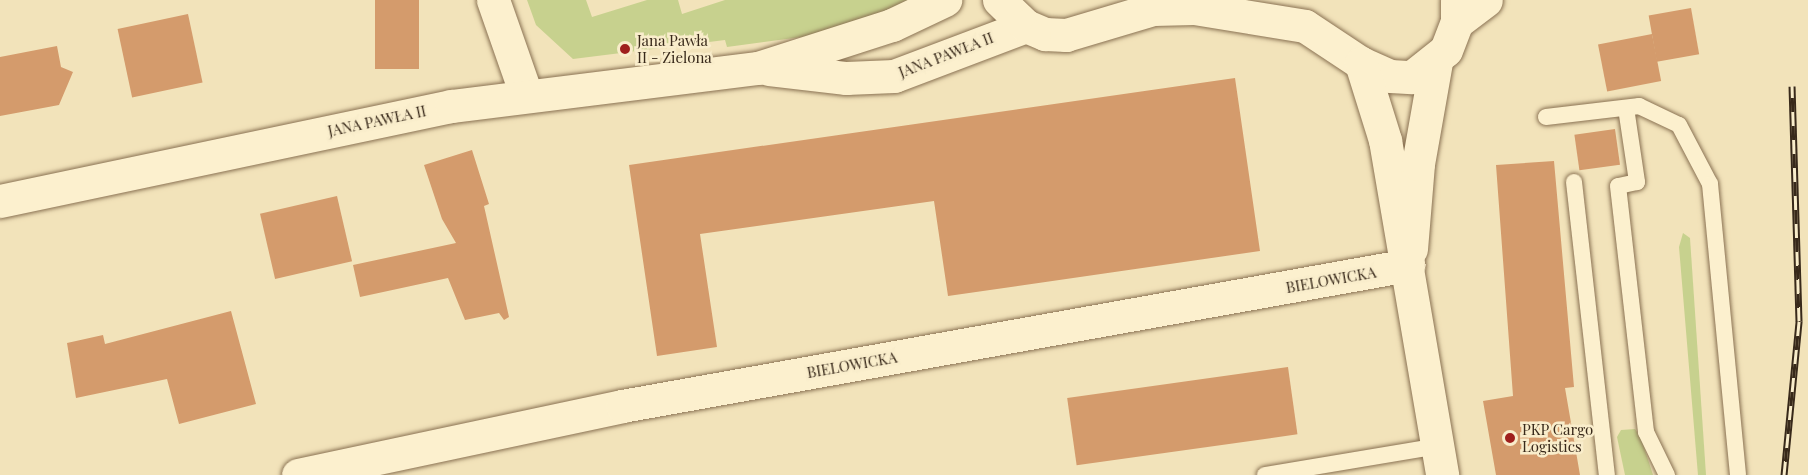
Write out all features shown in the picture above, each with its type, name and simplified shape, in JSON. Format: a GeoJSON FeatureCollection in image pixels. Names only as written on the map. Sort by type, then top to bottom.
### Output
{"type":"FeatureCollection","features":[{"type":"Feature","properties":{"kind":"street"},"geometry":{"type":"LineString","coordinates":[[493,0],[526,94]]}},
{"type":"Feature","properties":{"kind":"street","name":"JANA PAWŁA II"},"geometry":{"type":"LineString","coordinates":[[0,201],[526,94],[758,68],[892,25],[945,0]]}},
{"type":"Feature","properties":{"kind":"street"},"geometry":{"type":"LineString","coordinates":[[999,0],[1026,26],[1066,35],[1153,9],[1194,8],[1305,26],[1361,63],[1390,76],[1412,76],[1436,62]]}},
{"type":"Feature","properties":{"kind":"street"},"geometry":{"type":"LineString","coordinates":[[1408,265],[1436,62],[1457,11],[1486,0]]}},
{"type":"Feature","properties":{"kind":"street","name":"JANA PAWŁA II"},"geometry":{"type":"LineString","coordinates":[[758,68],[846,78],[894,76],[1026,26]]}},
{"type":"Feature","properties":{"kind":"street"},"geometry":{"type":"LineString","coordinates":[[1361,63],[1385,140],[1395,220],[1408,265],[1440,461]]}},
{"type":"Feature","properties":{"kind":"street","name":"BIELOWICKA"},"geometry":{"type":"LineString","coordinates":[[298,475],[622,406],[1408,265]]}},
{"type":"Feature","properties":{"kind":"lane"},"geometry":{"type":"LineString","coordinates":[[1546,117],[1639,106],[1679,125],[1710,184],[1738,475]]}},
{"type":"Feature","properties":{"kind":"lane"},"geometry":{"type":"LineString","coordinates":[[1626,108],[1637,182],[1618,186],[1646,432],[1667,475]]}},
{"type":"Feature","properties":{"kind":"lane"},"geometry":{"type":"LineString","coordinates":[[1574,182],[1607,475]]}},
{"type":"Feature","properties":{"kind":"lane"},"geometry":{"type":"LineString","coordinates":[[1265,475],[1440,461]]}},
{"type":"Feature","properties":{"kind":"green space"},"geometry":{"type":"Polygon","coordinates":[[[527,0],[586,0],[592,17],[647,0],[678,0],[682,14],[725,0],[947,0],[945,18],[727,47],[725,40],[573,59],[536,25],[527,0]]]}},
{"type":"Feature","properties":{"kind":"green space"},"geometry":{"type":"Polygon","coordinates":[[[1683,233],[1690,238],[1706,475],[1698,475],[1679,247],[1683,233]]]}},
{"type":"Feature","properties":{"kind":"green space"},"geometry":{"type":"Polygon","coordinates":[[[1635,429],[1641,438],[1653,475],[1625,475],[1617,437],[1621,430],[1635,429]]]}},
{"type":"Feature","properties":{"kind":"building"},"geometry":{"type":"Polygon","coordinates":[[[375,0],[419,0],[419,69],[375,69],[375,0]]]}},
{"type":"Feature","properties":{"kind":"building"},"geometry":{"type":"Polygon","coordinates":[[[1691,8],[1699,54],[1657,62],[1649,15],[1691,8]]]}},
{"type":"Feature","properties":{"kind":"building"},"geometry":{"type":"Polygon","coordinates":[[[188,14],[203,82],[132,97],[118,29],[188,14]]]}},
{"type":"Feature","properties":{"kind":"building"},"geometry":{"type":"Polygon","coordinates":[[[1652,34],[1661,81],[1607,92],[1598,44],[1652,34]]]}},
{"type":"Feature","properties":{"kind":"building"},"geometry":{"type":"Polygon","coordinates":[[[57,46],[61,67],[73,72],[59,105],[0,116],[0,57],[57,46]]]}},
{"type":"Feature","properties":{"kind":"building"},"geometry":{"type":"Polygon","coordinates":[[[1235,78],[1260,251],[948,296],[934,201],[700,234],[717,347],[657,356],[629,165],[1235,78]]]}},
{"type":"Feature","properties":{"kind":"building"},"geometry":{"type":"Polygon","coordinates":[[[1615,129],[1620,165],[1579,170],[1574,135],[1615,129]]]}},
{"type":"Feature","properties":{"kind":"building"},"geometry":{"type":"Polygon","coordinates":[[[472,150],[489,204],[484,206],[509,317],[504,320],[499,313],[465,320],[448,278],[360,297],[353,265],[456,243],[442,219],[424,165],[472,150]]]}},
{"type":"Feature","properties":{"kind":"building"},"geometry":{"type":"Polygon","coordinates":[[[1554,161],[1574,387],[1565,388],[1580,475],[1496,475],[1483,401],[1513,396],[1496,165],[1554,161]]]}},
{"type":"Feature","properties":{"kind":"building"},"geometry":{"type":"Polygon","coordinates":[[[337,196],[352,261],[275,279],[260,214],[337,196]]]}},
{"type":"Feature","properties":{"kind":"building"},"geometry":{"type":"Polygon","coordinates":[[[231,311],[256,404],[179,424],[167,379],[76,398],[67,343],[103,335],[105,344],[231,311]]]}},
{"type":"Feature","properties":{"kind":"building"},"geometry":{"type":"Polygon","coordinates":[[[1288,367],[1297,434],[1077,465],[1067,398],[1288,367]]]}},
{"type":"Feature","properties":{"kind":"railway"},"geometry":{"type":"LineString","coordinates":[[1784,475],[1799,321],[1792,86]]}},
{"type":"Feature","properties":{"kind":"place","name":"Jana Pawła II - Zielona"},"geometry":{"type":"Point","coordinates":[625,49]}},
{"type":"Feature","properties":{"kind":"place","name":"PKP Cargo Logistics"},"geometry":{"type":"Point","coordinates":[1510,438]}}]}
